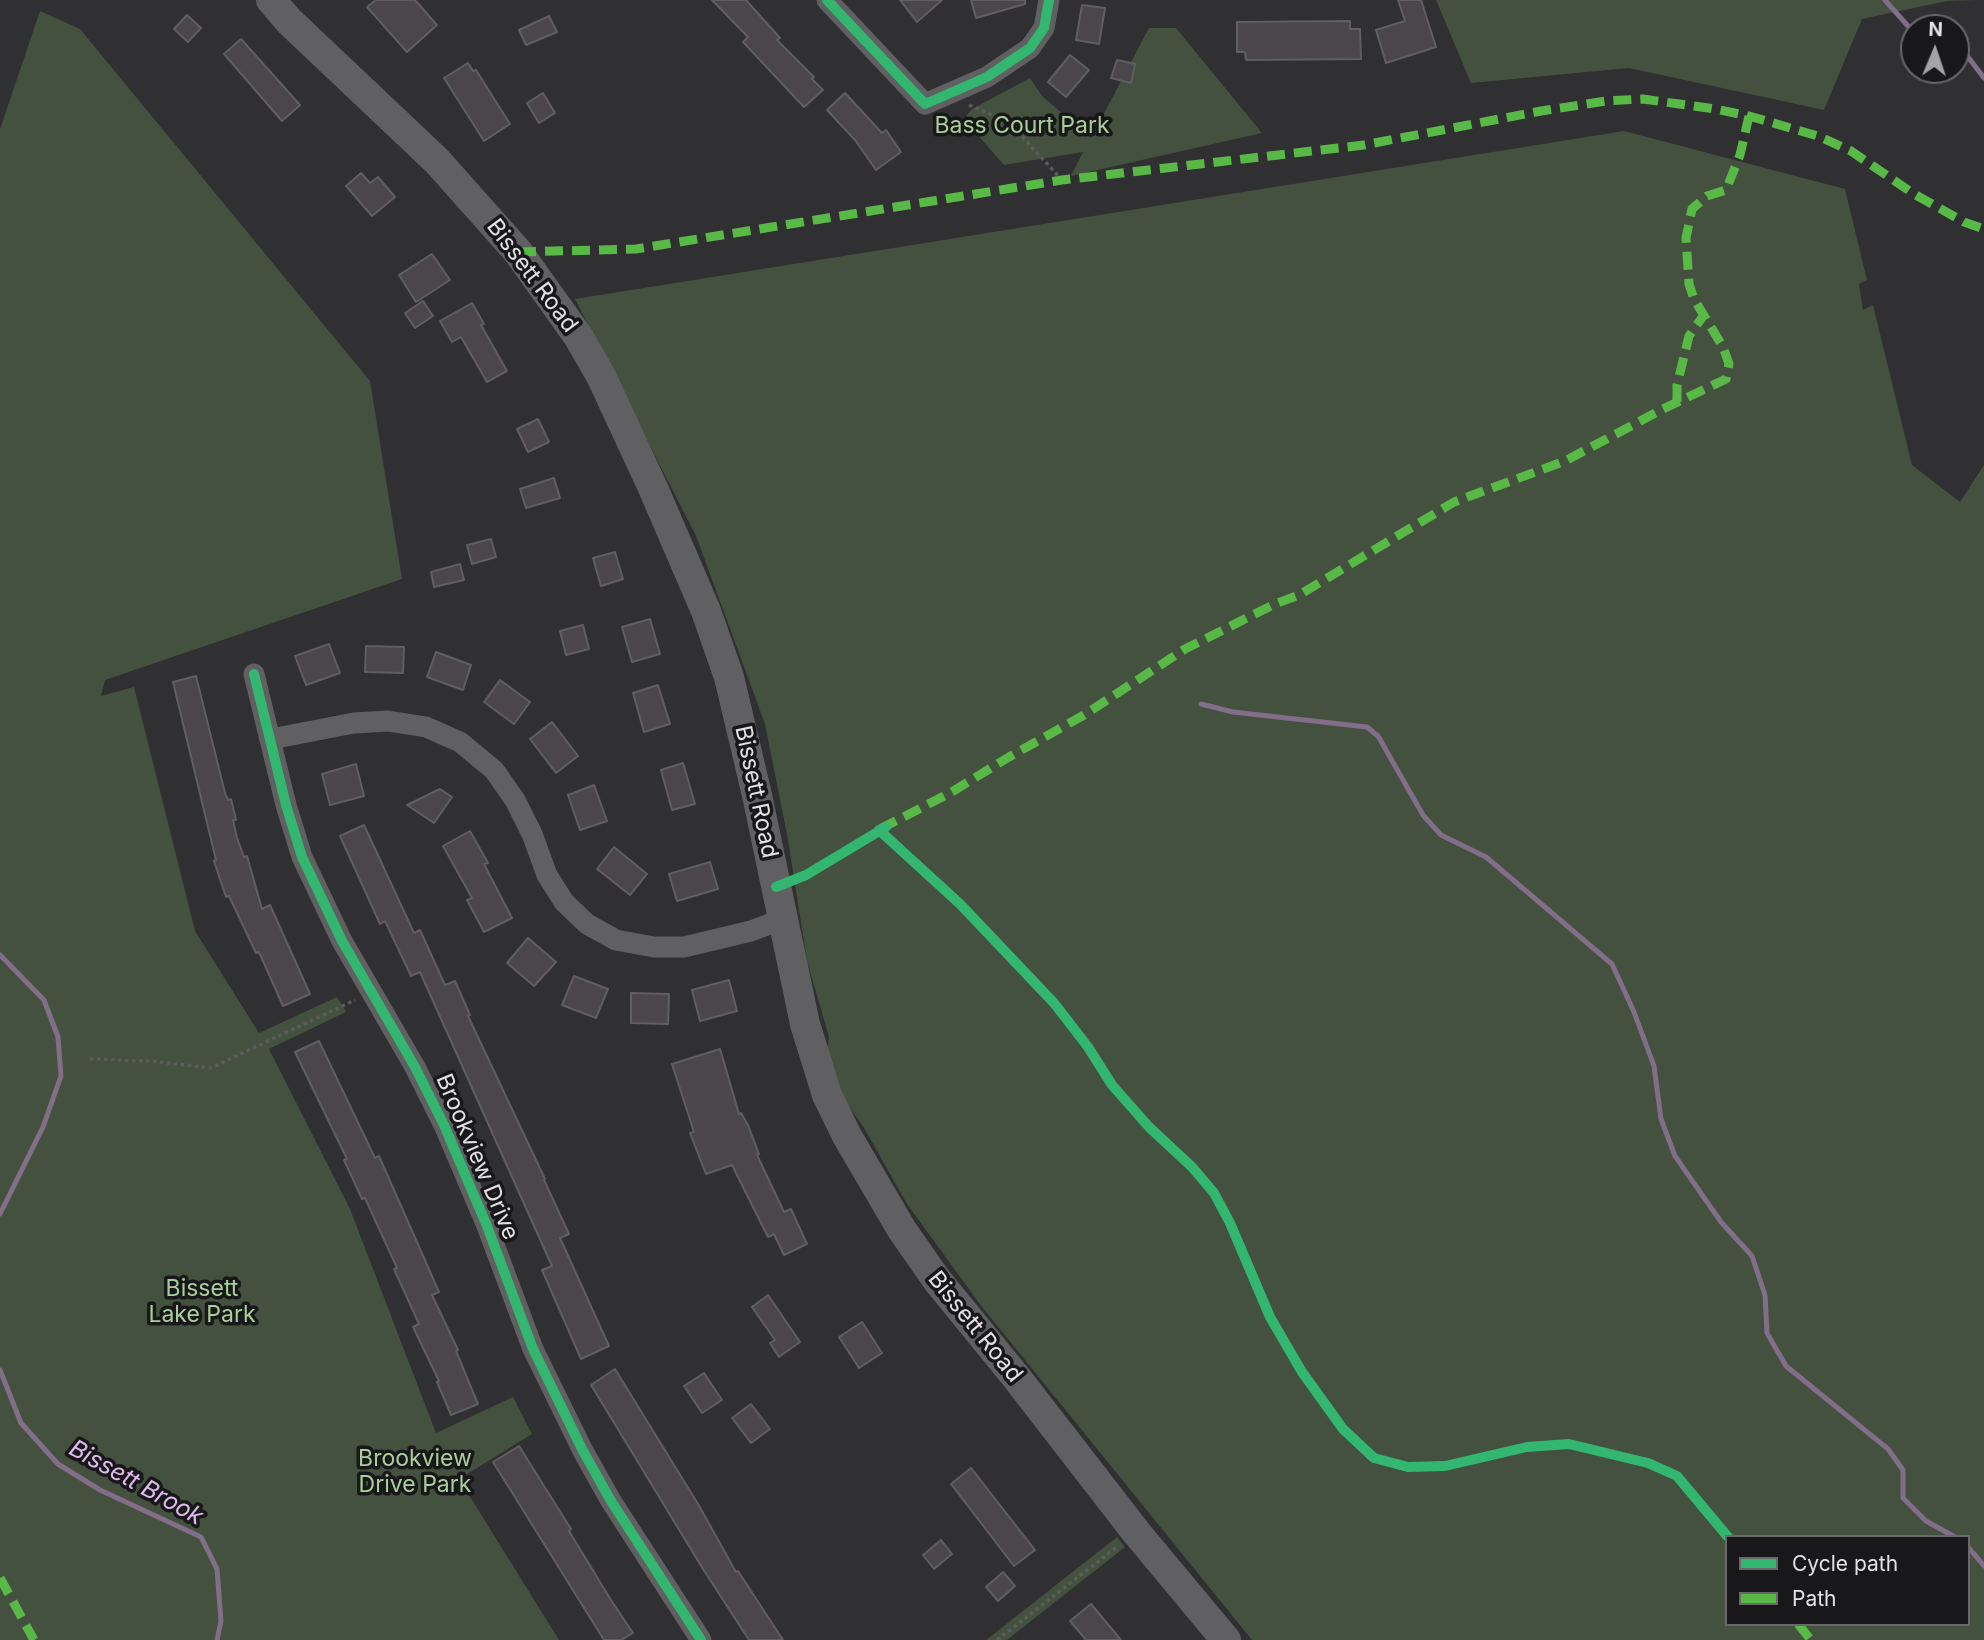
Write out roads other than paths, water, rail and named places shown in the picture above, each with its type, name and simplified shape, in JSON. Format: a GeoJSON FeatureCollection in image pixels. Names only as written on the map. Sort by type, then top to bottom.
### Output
{"type":"FeatureCollection","features":[{"type":"Feature","properties":{"kind":"main road","name":"Bissett Road"},"geometry":{"type":"LineString","coordinates":[[271,0],[289,21],[437,161],[500,231],[552,296],[579,336],[628,432],[706,611],[729,677],[812,1051],[827,1095],[863,1166],[902,1230],[937,1280],[1136,1532],[1226,1640]]}},
{"type":"Feature","properties":{"kind":"street"},"geometry":{"type":"LineString","coordinates":[[827,0],[925,104],[986,77],[1030,48],[1040,36],[1046,22],[1049,0]]}},
{"type":"Feature","properties":{"kind":"street","name":"Brookview Drive"},"geometry":{"type":"LineString","coordinates":[[254,674],[286,805],[302,857],[342,941],[415,1067],[444,1125],[487,1226],[533,1349],[583,1451],[618,1512],[701,1640]]}},
{"type":"Feature","properties":{"kind":"street"},"geometry":{"type":"LineString","coordinates":[[271,739],[354,723],[388,721],[426,727],[460,742],[494,771],[515,800],[532,834],[547,875],[564,902],[587,925],[616,940],[654,947],[684,947],[739,935],[783,919]]}},
{"type":"Feature","properties":{"kind":"waterway"},"geometry":{"type":"LineString","coordinates":[[1885,0],[1900,17]]}},
{"type":"Feature","properties":{"kind":"waterway"},"geometry":{"type":"LineString","coordinates":[[1970,60],[1984,78]]}},
{"type":"Feature","properties":{"kind":"waterway"},"geometry":{"type":"LineString","coordinates":[[1201,704],[1233,712],[1367,727],[1378,736],[1423,815],[1441,835],[1486,857],[1612,964],[1654,1066],[1661,1119],[1675,1156],[1721,1222],[1752,1256],[1765,1295],[1767,1333],[1786,1366],[1888,1449],[1903,1470],[1903,1498],[1926,1521],[1951,1535]]}},
{"type":"Feature","properties":{"kind":"waterway","name":"Bissett Brook"},"geometry":{"type":"LineString","coordinates":[[0,955],[44,1000],[58,1037],[61,1076],[43,1127],[0,1214]]}},
{"type":"Feature","properties":{"kind":"waterway","name":"Bissett Brook"},"geometry":{"type":"LineString","coordinates":[[0,1370],[21,1423],[58,1464],[100,1490],[201,1537],[217,1569],[221,1621],[217,1640]]}},
{"type":"Feature","properties":{"kind":"waterway"},"geometry":{"type":"LineString","coordinates":[[1970,1549],[1984,1566]]}},
{"type":"Feature","properties":{"kind":"park label","name":"Bass Court Park"},"geometry":{"type":"Point","coordinates":[1022,126]}},
{"type":"Feature","properties":{"kind":"park label","name":"Bissett Lake Park"},"geometry":{"type":"Point","coordinates":[202,1302]}},
{"type":"Feature","properties":{"kind":"park label","name":"Brookview Drive Park"},"geometry":{"type":"Point","coordinates":[415,1472]}}]}
